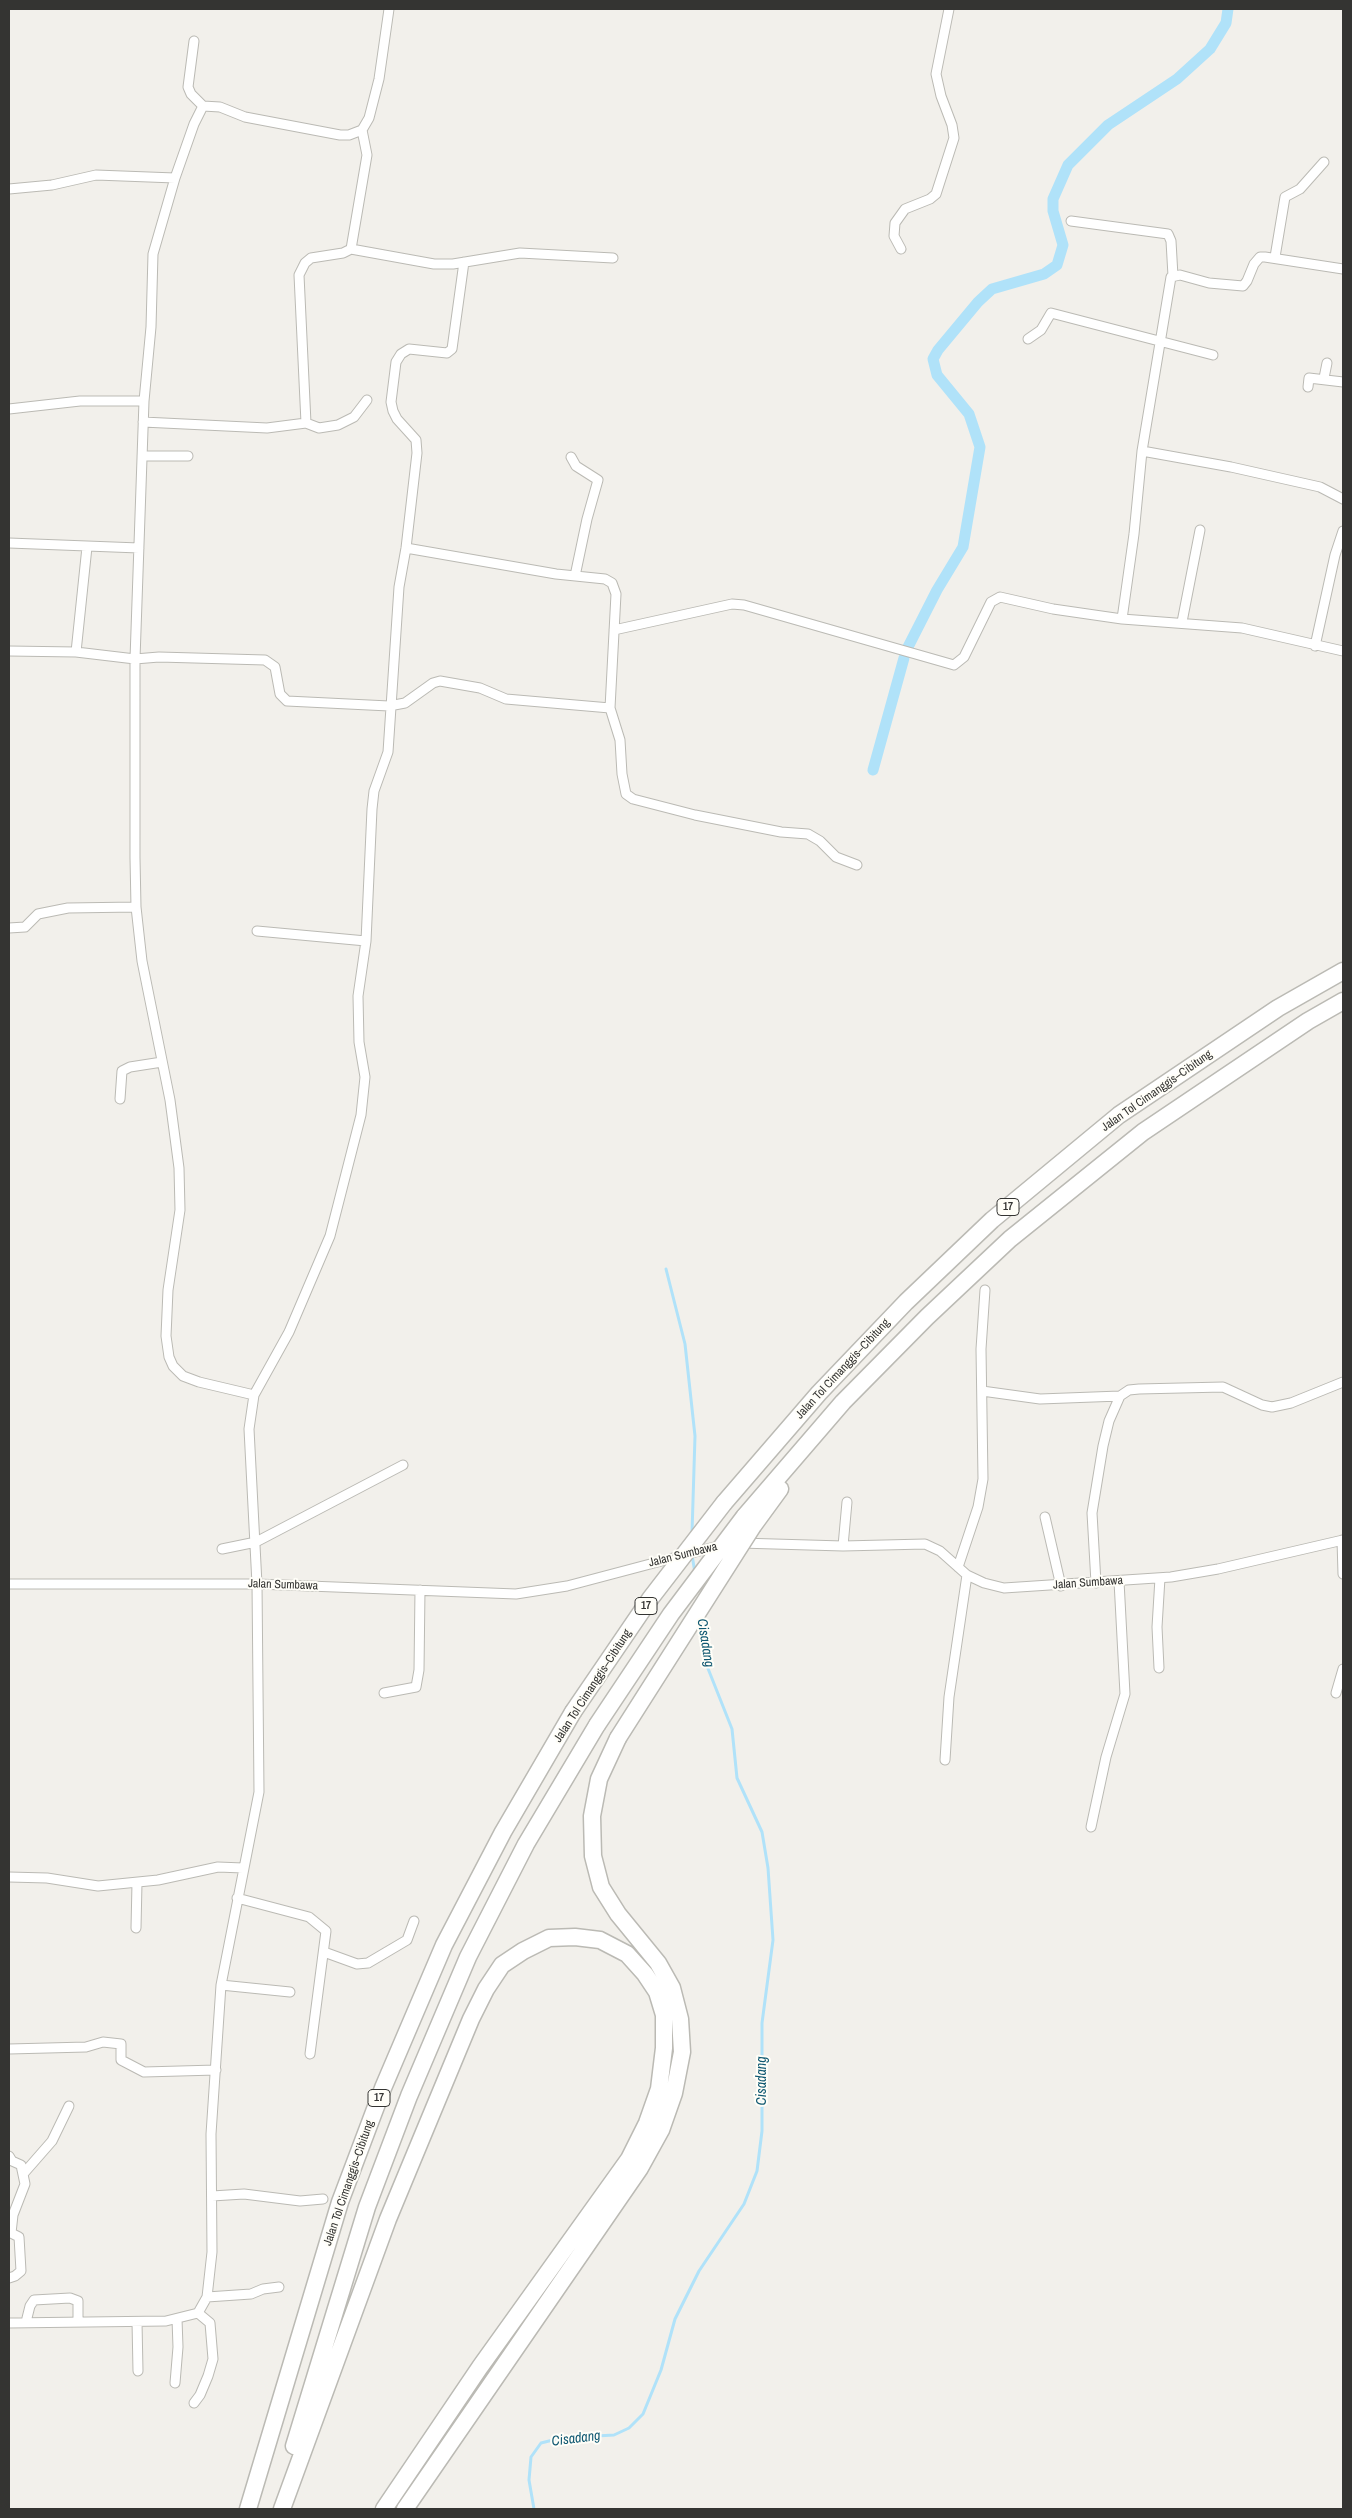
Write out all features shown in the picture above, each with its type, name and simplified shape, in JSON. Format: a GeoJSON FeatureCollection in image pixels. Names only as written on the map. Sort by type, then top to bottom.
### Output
{"type":"FeatureCollection","features":[{"type":"Feature","properties":{"kind":"highway","name":"Jalan Tol Cimanggis–Cibitung"},"geometry":{"type":"LineString","coordinates":[[248,2509],[340,2202],[383,2088],[444,1945],[503,1832],[573,1712],[650,1599],[724,1503],[819,1393],[906,1302],[992,1220],[1119,1115],[1278,1008],[1343,971]]}},
{"type":"Feature","properties":{"kind":"highway","name":"Jalan Tol Cimanggis–Cibitung"},"geometry":{"type":"LineString","coordinates":[[276,2509],[325,2339],[367,2207],[409,2096],[468,1957],[526,1844],[597,1725],[671,1614],[843,1402],[927,1317],[1010,1239],[1143,1132],[1308,1021],[1343,1002]]}},
{"type":"Feature","properties":{"kind":"highway"},"geometry":{"type":"LineString","coordinates":[[405,2509],[640,2168],[661,2130],[674,2093],[682,2052],[680,2019],[672,1988],[658,1963],[618,1914],[601,1886],[593,1856],[592,1816],[599,1779],[618,1738],[748,1521]]}},
{"type":"Feature","properties":{"kind":"highway"},"geometry":{"type":"LineString","coordinates":[[282,2509],[388,2219],[486,1989],[502,1965],[523,1951],[549,1938],[575,1937],[600,1940],[627,1954],[646,1974],[657,1992],[664,2015],[664,2048],[659,2089],[647,2123],[629,2159],[480,2367],[384,2509]]}},
{"type":"Feature","properties":{"kind":"street"},"geometry":{"type":"LineString","coordinates":[[194,41],[188,87],[191,94],[203,106],[220,107],[245,117],[348,135],[362,130],[369,118],[379,79],[389,9]]}},
{"type":"Feature","properties":{"kind":"street"},"geometry":{"type":"LineString","coordinates":[[901,249],[894,236],[895,223],[905,209],[930,199],[936,194],[954,138],[952,125],[941,96],[936,74],[949,9]]}},
{"type":"Feature","properties":{"kind":"street"},"geometry":{"type":"LineString","coordinates":[[203,106],[194,124],[175,178],[153,254],[151,327],[144,401],[134,659],[136,907],[142,961],[175,1136],[180,1195],[166,1313],[169,1357],[177,1371],[189,1379],[254,1395]]}},
{"type":"Feature","properties":{"kind":"street"},"geometry":{"type":"LineString","coordinates":[[351,249],[367,155],[362,130]]}},
{"type":"Feature","properties":{"kind":"street"},"geometry":{"type":"LineString","coordinates":[[1275,257],[1285,197],[1300,189],[1324,162]]}},
{"type":"Feature","properties":{"kind":"street"},"geometry":{"type":"LineString","coordinates":[[9,188],[52,185],[96,175],[175,178]]}},
{"type":"Feature","properties":{"kind":"street"},"geometry":{"type":"LineString","coordinates":[[1071,220],[1168,234],[1171,240],[1174,276]]}},
{"type":"Feature","properties":{"kind":"street"},"geometry":{"type":"LineString","coordinates":[[306,423],[299,293],[300,272],[310,258],[343,253],[351,249],[434,264],[464,262],[520,253],[613,258]]}},
{"type":"Feature","properties":{"kind":"street"},"geometry":{"type":"LineString","coordinates":[[1122,619],[1134,534],[1142,451],[1161,341],[1169,280],[1174,276],[1180,275],[1226,286],[1242,286],[1247,282],[1254,264],[1260,257],[1275,257],[1343,269]]}},
{"type":"Feature","properties":{"kind":"street"},"geometry":{"type":"LineString","coordinates":[[9,2323],[137,2322],[177,2319],[198,2313],[207,2297],[212,2252],[211,2134],[221,1985],[259,1792],[256,1542],[249,1444],[254,1395],[290,1332],[321,1260],[330,1236],[359,1124],[365,1077],[360,1042],[358,996],[366,941],[374,791],[388,752],[399,587],[406,548],[418,448],[416,440],[397,419],[393,411],[392,402],[396,362],[401,354],[409,349],[447,353],[452,349],[464,262]]}},
{"type":"Feature","properties":{"kind":"street"},"geometry":{"type":"LineString","coordinates":[[1028,339],[1041,330],[1051,314],[1213,354]]}},
{"type":"Feature","properties":{"kind":"street"},"geometry":{"type":"LineString","coordinates":[[1324,378],[1327,363]]}},
{"type":"Feature","properties":{"kind":"street"},"geometry":{"type":"LineString","coordinates":[[1308,387],[1309,378],[1324,378],[1343,382]]}},
{"type":"Feature","properties":{"kind":"street"},"geometry":{"type":"LineString","coordinates":[[144,422],[267,428],[306,423],[319,428],[338,425],[354,417],[367,400]]}},
{"type":"Feature","properties":{"kind":"street"},"geometry":{"type":"LineString","coordinates":[[9,409],[62,402],[144,401]]}},
{"type":"Feature","properties":{"kind":"street"},"geometry":{"type":"LineString","coordinates":[[1142,451],[1231,467],[1320,487],[1343,499]]}},
{"type":"Feature","properties":{"kind":"street"},"geometry":{"type":"LineString","coordinates":[[142,456],[188,456]]}},
{"type":"Feature","properties":{"kind":"street"},"geometry":{"type":"LineString","coordinates":[[572,457],[576,466],[598,480],[587,519],[575,576]]}},
{"type":"Feature","properties":{"kind":"street"},"geometry":{"type":"LineString","coordinates":[[1182,622],[1200,530]]}},
{"type":"Feature","properties":{"kind":"street"},"geometry":{"type":"LineString","coordinates":[[1315,646],[1339,556],[1343,532]]}},
{"type":"Feature","properties":{"kind":"street"},"geometry":{"type":"LineString","coordinates":[[9,543],[139,548]]}},
{"type":"Feature","properties":{"kind":"street"},"geometry":{"type":"LineString","coordinates":[[76,652],[79,602],[87,547]]}},
{"type":"Feature","properties":{"kind":"street"},"geometry":{"type":"LineString","coordinates":[[406,548],[575,576],[605,579],[612,583],[616,594],[610,708],[620,740],[623,786],[629,797],[695,815],[781,832],[808,834],[820,841],[836,857],[857,865]]}},
{"type":"Feature","properties":{"kind":"street"},"geometry":{"type":"LineString","coordinates":[[614,630],[732,604],[744,605],[954,665],[964,657],[991,602],[1000,597],[1053,609],[1122,619],[1242,628],[1343,651]]}},
{"type":"Feature","properties":{"kind":"street"},"geometry":{"type":"LineString","coordinates":[[9,651],[76,652],[134,659],[159,657],[265,660],[275,667],[280,694],[288,701],[390,706],[412,700],[433,683],[440,681],[480,688],[506,699],[610,708]]}},
{"type":"Feature","properties":{"kind":"street"},"geometry":{"type":"LineString","coordinates":[[9,928],[25,926],[38,914],[68,908],[136,907]]}},
{"type":"Feature","properties":{"kind":"street"},"geometry":{"type":"LineString","coordinates":[[258,931],[366,941]]}},
{"type":"Feature","properties":{"kind":"street"},"geometry":{"type":"LineString","coordinates":[[120,1099],[122,1071],[130,1067],[162,1062]]}},
{"type":"Feature","properties":{"kind":"street"},"geometry":{"type":"LineString","coordinates":[[958,1567],[978,1507],[983,1479],[981,1349],[985,1290]]}},
{"type":"Feature","properties":{"kind":"street"},"geometry":{"type":"LineString","coordinates":[[982,1391],[1040,1399],[1120,1396],[1129,1390],[1139,1389],[1223,1387],[1267,1407],[1285,1405],[1343,1382]]}},
{"type":"Feature","properties":{"kind":"street"},"geometry":{"type":"LineString","coordinates":[[1096,1583],[1092,1513],[1103,1446],[1109,1421],[1120,1396]]}},
{"type":"Feature","properties":{"kind":"street"},"geometry":{"type":"LineString","coordinates":[[222,1549],[256,1542],[403,1465]]}},
{"type":"Feature","properties":{"kind":"street"},"geometry":{"type":"LineString","coordinates":[[844,1546],[847,1502]]}},
{"type":"Feature","properties":{"kind":"street"},"geometry":{"type":"LineString","coordinates":[[1045,1517],[1061,1586]]}},
{"type":"Feature","properties":{"kind":"street"},"geometry":{"type":"LineString","coordinates":[[1343,1540],[1343,1574]]}},
{"type":"Feature","properties":{"kind":"street","name":"Jalan Sumbawa"},"geometry":{"type":"LineString","coordinates":[[9,1584],[257,1584],[516,1594],[550,1590],[700,1550],[738,1543],[844,1546],[925,1544],[940,1551],[967,1575],[984,1583],[1004,1588],[1061,1586],[1160,1578],[1218,1569],[1343,1540]]}},
{"type":"Feature","properties":{"kind":"street"},"geometry":{"type":"LineString","coordinates":[[945,1760],[949,1697],[967,1575]]}},
{"type":"Feature","properties":{"kind":"street"},"geometry":{"type":"LineString","coordinates":[[1159,1668],[1157,1627],[1160,1578]]}},
{"type":"Feature","properties":{"kind":"street"},"geometry":{"type":"LineString","coordinates":[[1091,1827],[1106,1757],[1124,1694],[1118,1581]]}},
{"type":"Feature","properties":{"kind":"street"},"geometry":{"type":"LineString","coordinates":[[384,1692],[416,1687],[419,1670],[420,1590]]}},
{"type":"Feature","properties":{"kind":"street"},"geometry":{"type":"LineString","coordinates":[[1336,1693],[1343,1669]]}},
{"type":"Feature","properties":{"kind":"street"},"geometry":{"type":"LineString","coordinates":[[9,1877],[47,1878],[98,1886],[137,1883],[218,1867],[243,1868]]}},
{"type":"Feature","properties":{"kind":"street"},"geometry":{"type":"LineString","coordinates":[[136,1928],[137,1883]]}},
{"type":"Feature","properties":{"kind":"street"},"geometry":{"type":"LineString","coordinates":[[237,1898],[309,1918],[326,1931],[310,2054]]}},
{"type":"Feature","properties":{"kind":"street"},"geometry":{"type":"LineString","coordinates":[[324,1952],[357,1964],[368,1963],[408,1940],[414,1920]]}},
{"type":"Feature","properties":{"kind":"street"},"geometry":{"type":"LineString","coordinates":[[221,1985],[290,1992]]}},
{"type":"Feature","properties":{"kind":"street"},"geometry":{"type":"LineString","coordinates":[[9,2049],[86,2048],[103,2042],[121,2044],[121,2060],[144,2072],[216,2070]]}},
{"type":"Feature","properties":{"kind":"street"},"geometry":{"type":"LineString","coordinates":[[24,2173],[52,2141],[69,2106]]}},
{"type":"Feature","properties":{"kind":"street"},"geometry":{"type":"LineString","coordinates":[[9,2156],[12,2161],[21,2165],[24,2173],[24,2191],[13,2215],[11,2233],[19,2237],[20,2271],[15,2276],[9,2278]]}},
{"type":"Feature","properties":{"kind":"street"},"geometry":{"type":"LineString","coordinates":[[212,2196],[244,2194],[300,2201],[323,2199]]}},
{"type":"Feature","properties":{"kind":"street"},"geometry":{"type":"LineString","coordinates":[[207,2297],[250,2294],[263,2289],[279,2287]]}},
{"type":"Feature","properties":{"kind":"street"},"geometry":{"type":"LineString","coordinates":[[26,2322],[33,2301],[70,2298],[78,2301],[78,2322]]}},
{"type":"Feature","properties":{"kind":"street"},"geometry":{"type":"LineString","coordinates":[[194,2403],[200,2395],[208,2376],[212,2358],[210,2323],[198,2313]]}},
{"type":"Feature","properties":{"kind":"street"},"geometry":{"type":"LineString","coordinates":[[175,2383],[178,2347],[177,2319]]}},
{"type":"Feature","properties":{"kind":"street"},"geometry":{"type":"LineString","coordinates":[[137,2322],[138,2371]]}},
{"type":"Feature","properties":{"kind":"waterway"},"geometry":{"type":"LineString","coordinates":[[907,649],[937,590],[963,547],[980,447],[969,414],[937,375],[933,359],[938,350],[978,302],[992,289],[1044,274],[1057,265],[1063,245],[1053,211],[1053,199],[1068,165],[1108,125],[1177,79],[1210,49],[1226,23],[1228,9]]}},
{"type":"Feature","properties":{"kind":"waterway"},"geometry":{"type":"LineString","coordinates":[[873,770],[904,658]]}},
{"type":"Feature","properties":{"kind":"waterway","name":"Cisadang"},"geometry":{"type":"LineString","coordinates":[[666,1269],[685,1344],[695,1436],[692,1533]]}},
{"type":"Feature","properties":{"kind":"waterway","name":"Cisadang"},"geometry":{"type":"LineString","coordinates":[[692,1555],[695,1573]]}},
{"type":"Feature","properties":{"kind":"waterway","name":"Cisadang"},"geometry":{"type":"LineString","coordinates":[[534,2509],[529,2480],[531,2457],[541,2443],[561,2438],[614,2435],[629,2428],[643,2414],[661,2370],[675,2319],[699,2271],[744,2204],[757,2171],[762,2131],[762,2023],[773,1940],[768,1868],[762,1832],[737,1778],[732,1729],[707,1666],[701,1619]]}}]}
